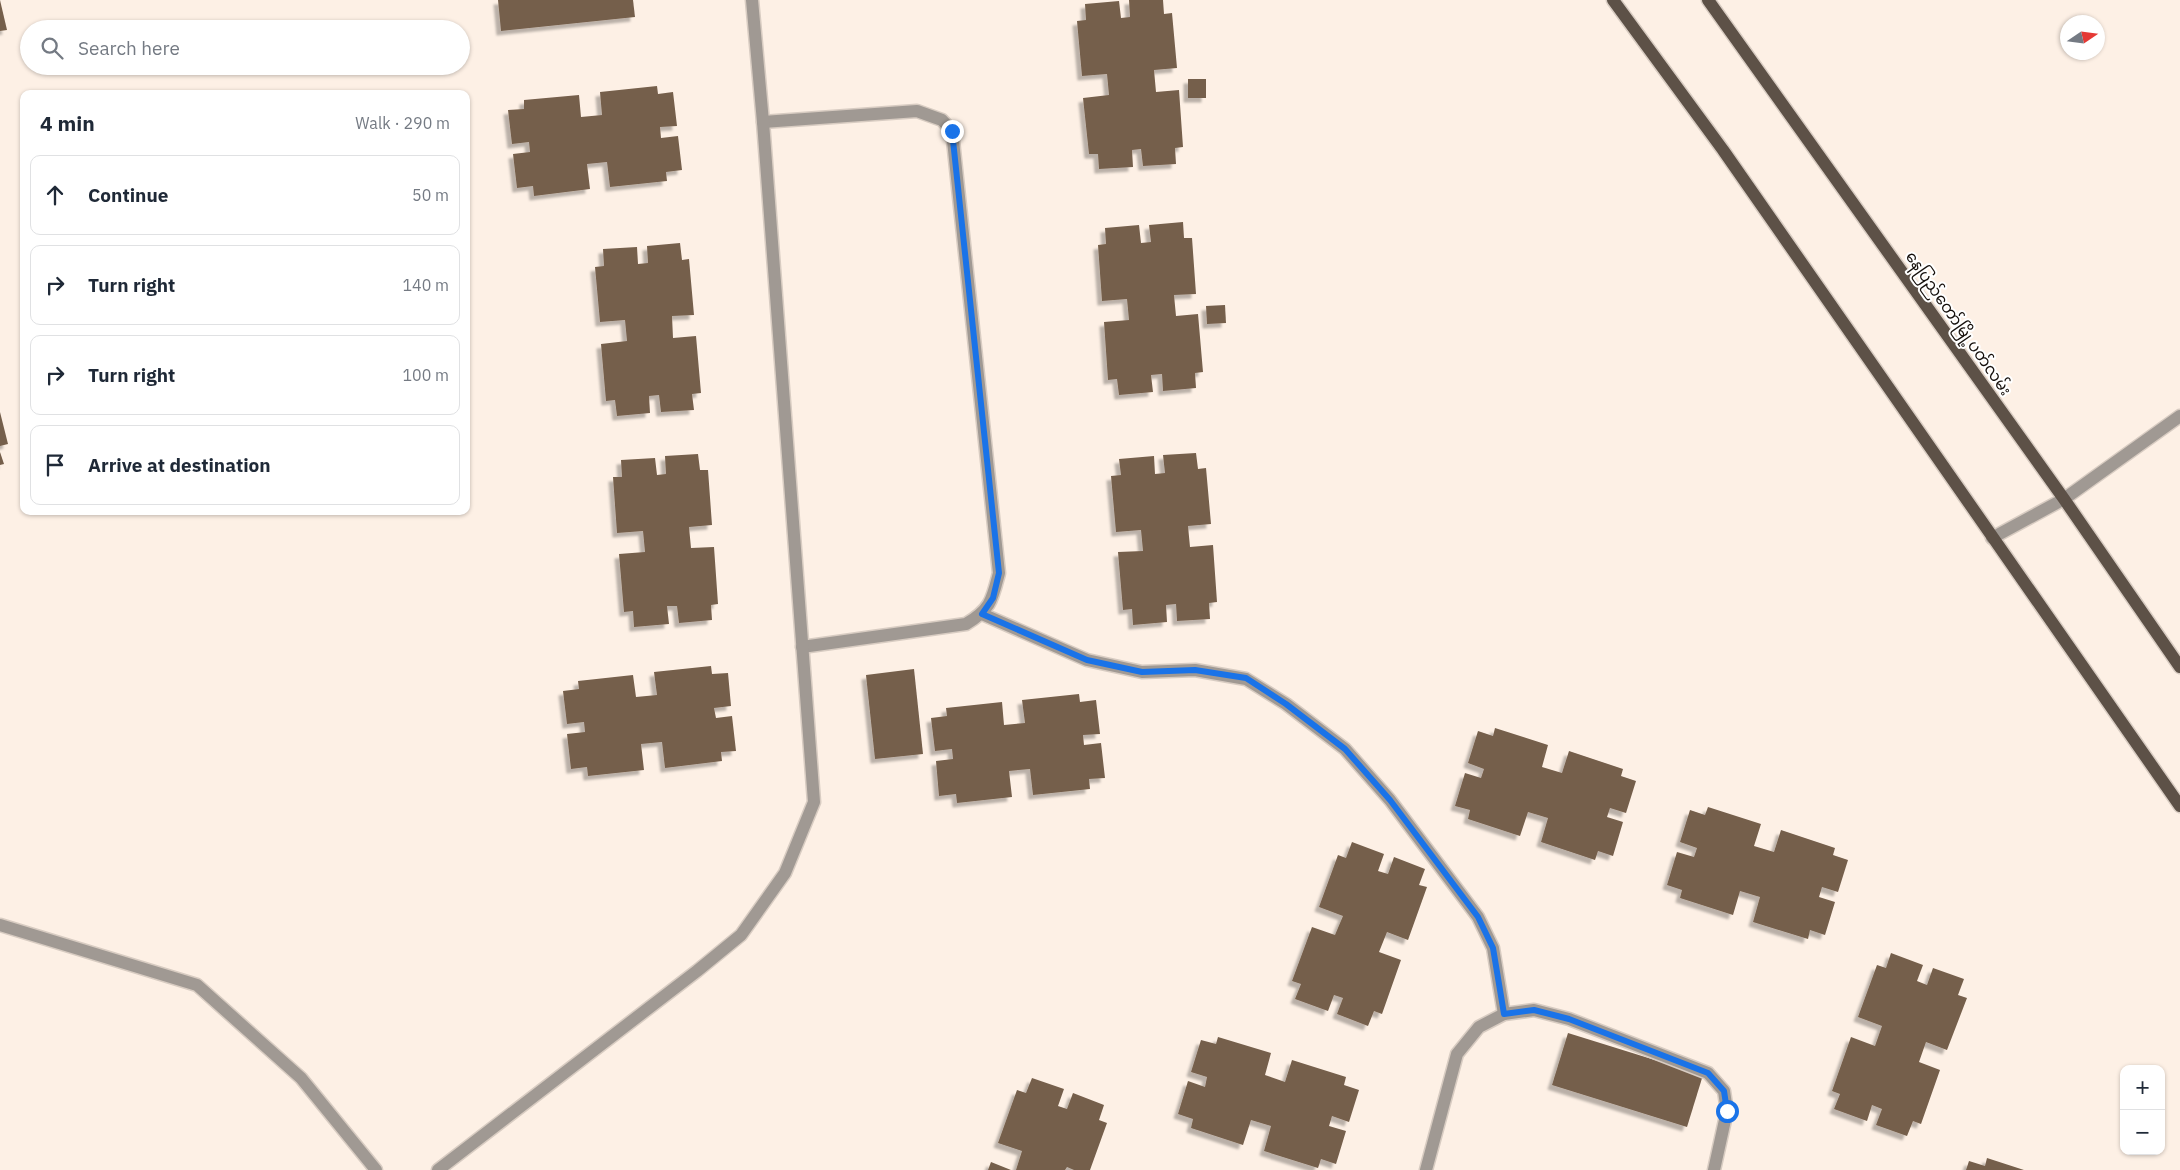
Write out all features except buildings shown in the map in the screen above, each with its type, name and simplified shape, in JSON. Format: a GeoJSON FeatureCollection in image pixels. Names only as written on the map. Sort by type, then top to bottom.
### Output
{"type":"FeatureCollection","features":[{"type":"Feature","properties":{"kind":"main road"},"geometry":{"type":"LineString","coordinates":[[1613,0],[1723,150],[2180,806]]}},
{"type":"Feature","properties":{"kind":"main road","name":"နေပြည်တော်မြို့ပတ်လမ်း"},"geometry":{"type":"LineString","coordinates":[[1708,0],[2064,499],[2180,667]]}},
{"type":"Feature","properties":{"kind":"street"},"geometry":{"type":"LineString","coordinates":[[438,1170],[697,972],[741,935],[784,873],[814,802],[763,122],[752,0]]}},
{"type":"Feature","properties":{"kind":"street"},"geometry":{"type":"LineString","coordinates":[[763,122],[917,111],[942,120],[952,131],[999,573],[993,598],[982,614],[966,624],[802,647]]}},
{"type":"Feature","properties":{"kind":"street"},"geometry":{"type":"LineString","coordinates":[[1992,538],[2064,499],[2180,416]]}},
{"type":"Feature","properties":{"kind":"street"},"geometry":{"type":"LineString","coordinates":[[982,614],[1087,660],[1142,672],[1195,670],[1246,678],[1286,704],[1345,749],[1390,800],[1478,917],[1493,948],[1504,1014]]}},
{"type":"Feature","properties":{"kind":"street"},"geometry":{"type":"LineString","coordinates":[[0,924],[197,986],[301,1078],[376,1170]]}},
{"type":"Feature","properties":{"kind":"street"},"geometry":{"type":"LineString","coordinates":[[1426,1170],[1458,1054],[1479,1027],[1504,1014],[1534,1010],[1569,1019],[1708,1073],[1724,1091],[1727,1111],[1714,1170]]}},
{"type":"Feature","properties":{"kind":"route"},"geometry":{"type":"LineString","coordinates":[[952,131],[999,573],[993,598],[982,614],[1087,660],[1142,672],[1195,670],[1246,678],[1286,704],[1345,749],[1390,800],[1478,917],[1493,948],[1504,1014],[1534,1010],[1569,1019],[1708,1073],[1724,1091],[1727,1111]]}}]}
